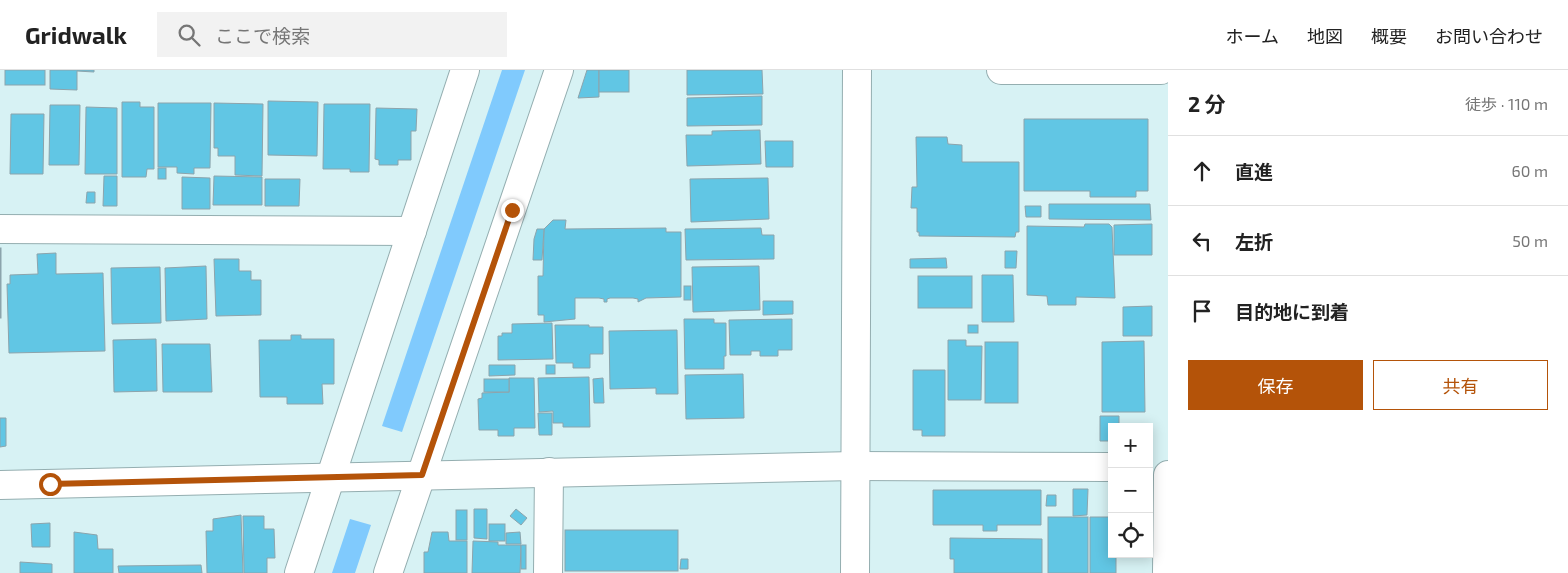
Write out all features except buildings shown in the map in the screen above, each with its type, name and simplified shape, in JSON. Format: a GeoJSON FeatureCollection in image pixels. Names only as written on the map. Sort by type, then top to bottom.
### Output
{"type":"FeatureCollection","features":[{"type":"Feature","properties":{"kind":"street"},"geometry":{"type":"LineString","coordinates":[[299,573],[465,70]]}},
{"type":"Feature","properties":{"kind":"street"},"geometry":{"type":"LineString","coordinates":[[388,573],[559,70]]}},
{"type":"Feature","properties":{"kind":"street"},"geometry":{"type":"LineString","coordinates":[[855,573],[857,70]]}},
{"type":"Feature","properties":{"kind":"street"},"geometry":{"type":"LineString","coordinates":[[1002,70],[1161,70]]}},
{"type":"Feature","properties":{"kind":"street"},"geometry":{"type":"LineString","coordinates":[[0,229],[412,231]]}},
{"type":"Feature","properties":{"kind":"street"},"geometry":{"type":"LineString","coordinates":[[0,485],[855,466],[1108,467]]}},
{"type":"Feature","properties":{"kind":"street"},"geometry":{"type":"LineString","coordinates":[[1153,467],[1168,467]]}},
{"type":"Feature","properties":{"kind":"street"},"geometry":{"type":"LineString","coordinates":[[548,573],[549,472]]}},
{"type":"Feature","properties":{"kind":"street"},"geometry":{"type":"LineString","coordinates":[[1167,573],[1168,474]]}},
{"type":"Feature","properties":{"kind":"water"},"geometry":{"type":"Polygon","coordinates":[[[502,70],[525,70],[402,432],[382,426],[502,70]]]}},
{"type":"Feature","properties":{"kind":"water"},"geometry":{"type":"Polygon","coordinates":[[[350,519],[371,525],[355,573],[332,573],[350,519]]]}},
{"type":"Feature","properties":{"kind":"route"},"geometry":{"type":"LineString","coordinates":[[50,484],[422,475],[512,210]]}}]}
